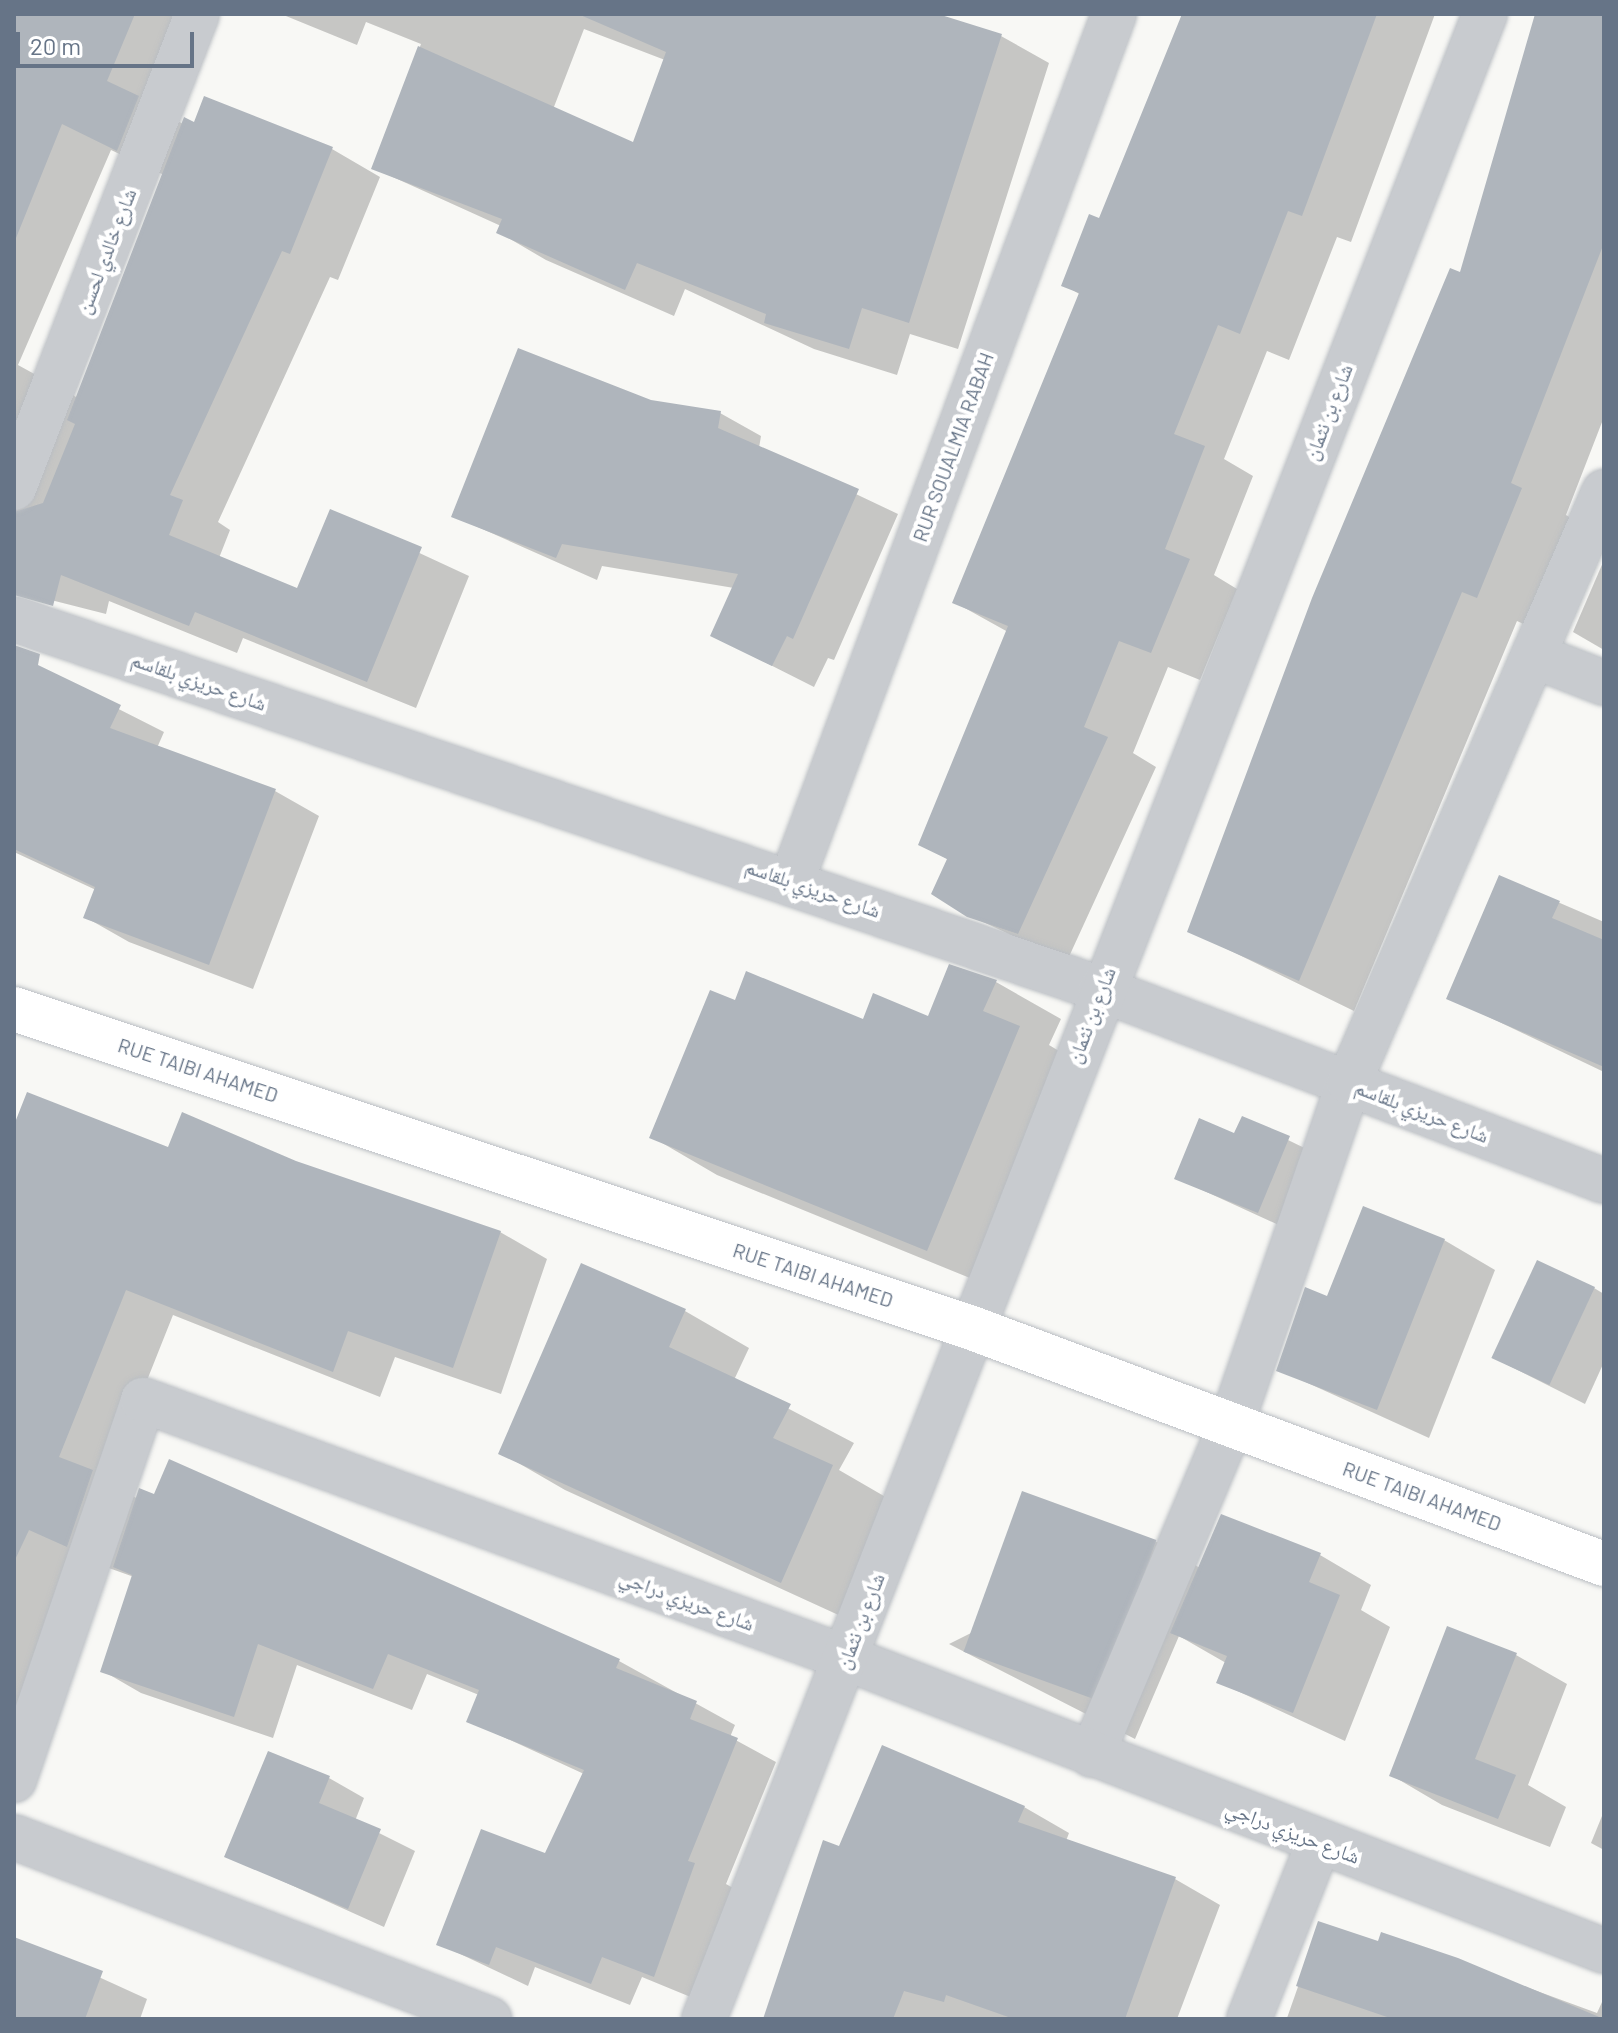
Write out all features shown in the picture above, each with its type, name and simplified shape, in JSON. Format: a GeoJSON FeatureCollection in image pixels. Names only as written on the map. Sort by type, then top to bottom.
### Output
{"type":"FeatureCollection","features":[{"type":"Feature","properties":{"kind":"street","name":"شارع خالدي لحسن"},"geometry":{"type":"LineString","coordinates":[[14,488],[197,14]]}},
{"type":"Feature","properties":{"kind":"street","name":"RUR SOUALMIA RABAH"},"geometry":{"type":"LineString","coordinates":[[792,880],[1114,14]]}},
{"type":"Feature","properties":{"kind":"street","name":"شارع بن نثمان"},"geometry":{"type":"LineString","coordinates":[[704,2019],[846,1658],[1101,989],[1485,14]]}},
{"type":"Feature","properties":{"kind":"street"},"geometry":{"type":"LineString","coordinates":[[1092,1755],[1231,1425],[1349,1082],[1537,657],[1604,492]]}},
{"type":"Feature","properties":{"kind":"street","name":"شارع حريزي بلقاسم"},"geometry":{"type":"LineString","coordinates":[[14,619],[792,880],[1101,989],[1604,1181]]}},
{"type":"Feature","properties":{"kind":"street"},"geometry":{"type":"LineString","coordinates":[[1537,657],[1604,683]]}},
{"type":"Feature","properties":{"kind":"street","name":"RUE TAIBI AHAMED"},"geometry":{"type":"LineString","coordinates":[[14,1009],[972,1328],[1604,1564]]}},
{"type":"Feature","properties":{"kind":"street","name":"شارع حريزي دراجي"},"geometry":{"type":"LineString","coordinates":[[14,1780],[143,1400],[846,1658],[1604,1951]]}},
{"type":"Feature","properties":{"kind":"street"},"geometry":{"type":"LineString","coordinates":[[14,1837],[489,2019]]}},
{"type":"Feature","properties":{"kind":"street"},"geometry":{"type":"LineString","coordinates":[[1249,2019],[1319,1842]]}},
{"type":"Feature","properties":{"kind":"building"},"geometry":{"type":"Polygon","coordinates":[[[14,14],[135,14],[107,81],[139,96],[117,151],[62,124],[16,238],[14,14]]]}},
{"type":"Feature","properties":{"kind":"building"},"geometry":{"type":"Polygon","coordinates":[[[578,14],[938,14],[1002,34],[909,323],[862,308],[849,349],[764,323],[766,314],[637,263],[625,290],[496,233],[502,219],[371,169],[418,46],[633,142],[666,52],[578,14]]]}},
{"type":"Feature","properties":{"kind":"building"},"geometry":{"type":"Polygon","coordinates":[[[1182,14],[1377,14],[1302,216],[1288,211],[1240,334],[1218,325],[1174,434],[1205,446],[1165,549],[1190,559],[1151,653],[1119,641],[1084,727],[1108,737],[1018,934],[967,917],[931,894],[947,859],[918,845],[1008,626],[952,603],[1079,293],[1061,286],[1089,214],[1099,218],[1182,14]]]}},
{"type":"Feature","properties":{"kind":"building"},"geometry":{"type":"Polygon","coordinates":[[[1535,14],[1604,14],[1604,243],[1511,483],[1522,488],[1477,598],[1462,592],[1299,981],[1187,932],[1312,598],[1450,268],[1460,272],[1535,14]]]}},
{"type":"Feature","properties":{"kind":"building"},"geometry":{"type":"Polygon","coordinates":[[[204,96],[333,147],[290,254],[282,251],[170,495],[183,500],[169,535],[297,588],[330,509],[422,547],[367,682],[195,612],[189,626],[61,575],[53,606],[14,595],[14,512],[43,503],[75,424],[67,420],[184,117],[194,122],[204,96]]]}},
{"type":"Feature","properties":{"kind":"building"},"geometry":{"type":"Polygon","coordinates":[[[518,348],[651,400],[721,411],[718,428],[859,489],[793,639],[787,636],[772,666],[710,636],[738,574],[562,544],[556,558],[451,517],[518,348]]]}},
{"type":"Feature","properties":{"kind":"building"},"geometry":{"type":"Polygon","coordinates":[[[14,645],[40,654],[38,665],[121,705],[110,728],[276,789],[209,965],[83,918],[95,887],[14,849],[14,645]]]}},
{"type":"Feature","properties":{"kind":"building"},"geometry":{"type":"Polygon","coordinates":[[[1499,875],[1560,901],[1552,918],[1604,940],[1604,1067],[1446,999],[1499,875]]]}},
{"type":"Feature","properties":{"kind":"building"},"geometry":{"type":"Polygon","coordinates":[[[949,964],[997,980],[983,1011],[1020,1026],[927,1251],[649,1138],[710,990],[735,1000],[746,971],[863,1019],[873,993],[928,1016],[949,964]]]}},
{"type":"Feature","properties":{"kind":"building"},"geometry":{"type":"Polygon","coordinates":[[[27,1092],[168,1147],[182,1112],[296,1161],[501,1231],[453,1368],[348,1331],[333,1372],[126,1290],[59,1457],[93,1470],[67,1547],[29,1530],[14,1562],[14,1125],[27,1092]]]}},
{"type":"Feature","properties":{"kind":"building"},"geometry":{"type":"Polygon","coordinates":[[[1242,1116],[1290,1136],[1258,1213],[1174,1179],[1199,1118],[1234,1133],[1242,1116]]]}},
{"type":"Feature","properties":{"kind":"building"},"geometry":{"type":"Polygon","coordinates":[[[1363,1206],[1445,1239],[1377,1410],[1276,1371],[1305,1287],[1327,1296],[1363,1206]]]}},
{"type":"Feature","properties":{"kind":"building"},"geometry":{"type":"Polygon","coordinates":[[[1537,1260],[1595,1287],[1549,1385],[1491,1358],[1537,1260]]]}},
{"type":"Feature","properties":{"kind":"building"},"geometry":{"type":"Polygon","coordinates":[[[581,1263],[686,1309],[669,1347],[791,1404],[773,1438],[833,1465],[781,1583],[498,1454],[581,1263]]]}},
{"type":"Feature","properties":{"kind":"building"},"geometry":{"type":"Polygon","coordinates":[[[169,1459],[620,1659],[616,1668],[697,1701],[690,1719],[738,1738],[688,1861],[695,1863],[654,1977],[602,1957],[591,1984],[496,1947],[489,1965],[436,1945],[481,1829],[545,1853],[584,1770],[466,1722],[479,1690],[388,1654],[373,1689],[258,1644],[234,1717],[100,1672],[132,1575],[113,1567],[139,1488],[154,1494],[169,1459]]]}},
{"type":"Feature","properties":{"kind":"building"},"geometry":{"type":"Polygon","coordinates":[[[1022,1491],[1156,1540],[1098,1701],[964,1652],[1022,1491]]]}},
{"type":"Feature","properties":{"kind":"building"},"geometry":{"type":"Polygon","coordinates":[[[1221,1514],[1321,1553],[1309,1582],[1340,1595],[1293,1713],[1216,1683],[1227,1656],[1170,1633],[1221,1514]]]}},
{"type":"Feature","properties":{"kind":"building"},"geometry":{"type":"Polygon","coordinates":[[[1447,1626],[1517,1653],[1475,1759],[1516,1775],[1498,1819],[1389,1776],[1447,1626]]]}},
{"type":"Feature","properties":{"kind":"building"},"geometry":{"type":"Polygon","coordinates":[[[882,1745],[1025,1806],[1018,1822],[1176,1877],[1125,2019],[1014,2019],[946,1995],[944,2002],[904,1991],[893,2019],[763,2019],[823,1840],[839,1846],[882,1745]]]}},
{"type":"Feature","properties":{"kind":"building"},"geometry":{"type":"Polygon","coordinates":[[[268,1751],[330,1776],[319,1803],[381,1829],[348,1909],[224,1857],[268,1751]]]}},
{"type":"Feature","properties":{"kind":"building"},"geometry":{"type":"Polygon","coordinates":[[[1318,1921],[1378,1941],[1381,1932],[1458,1958],[1604,2019],[1393,2019],[1296,1986],[1318,1921]]]}},
{"type":"Feature","properties":{"kind":"building"},"geometry":{"type":"Polygon","coordinates":[[[14,1937],[103,1971],[85,2019],[14,2019],[14,1937]]]}}]}
